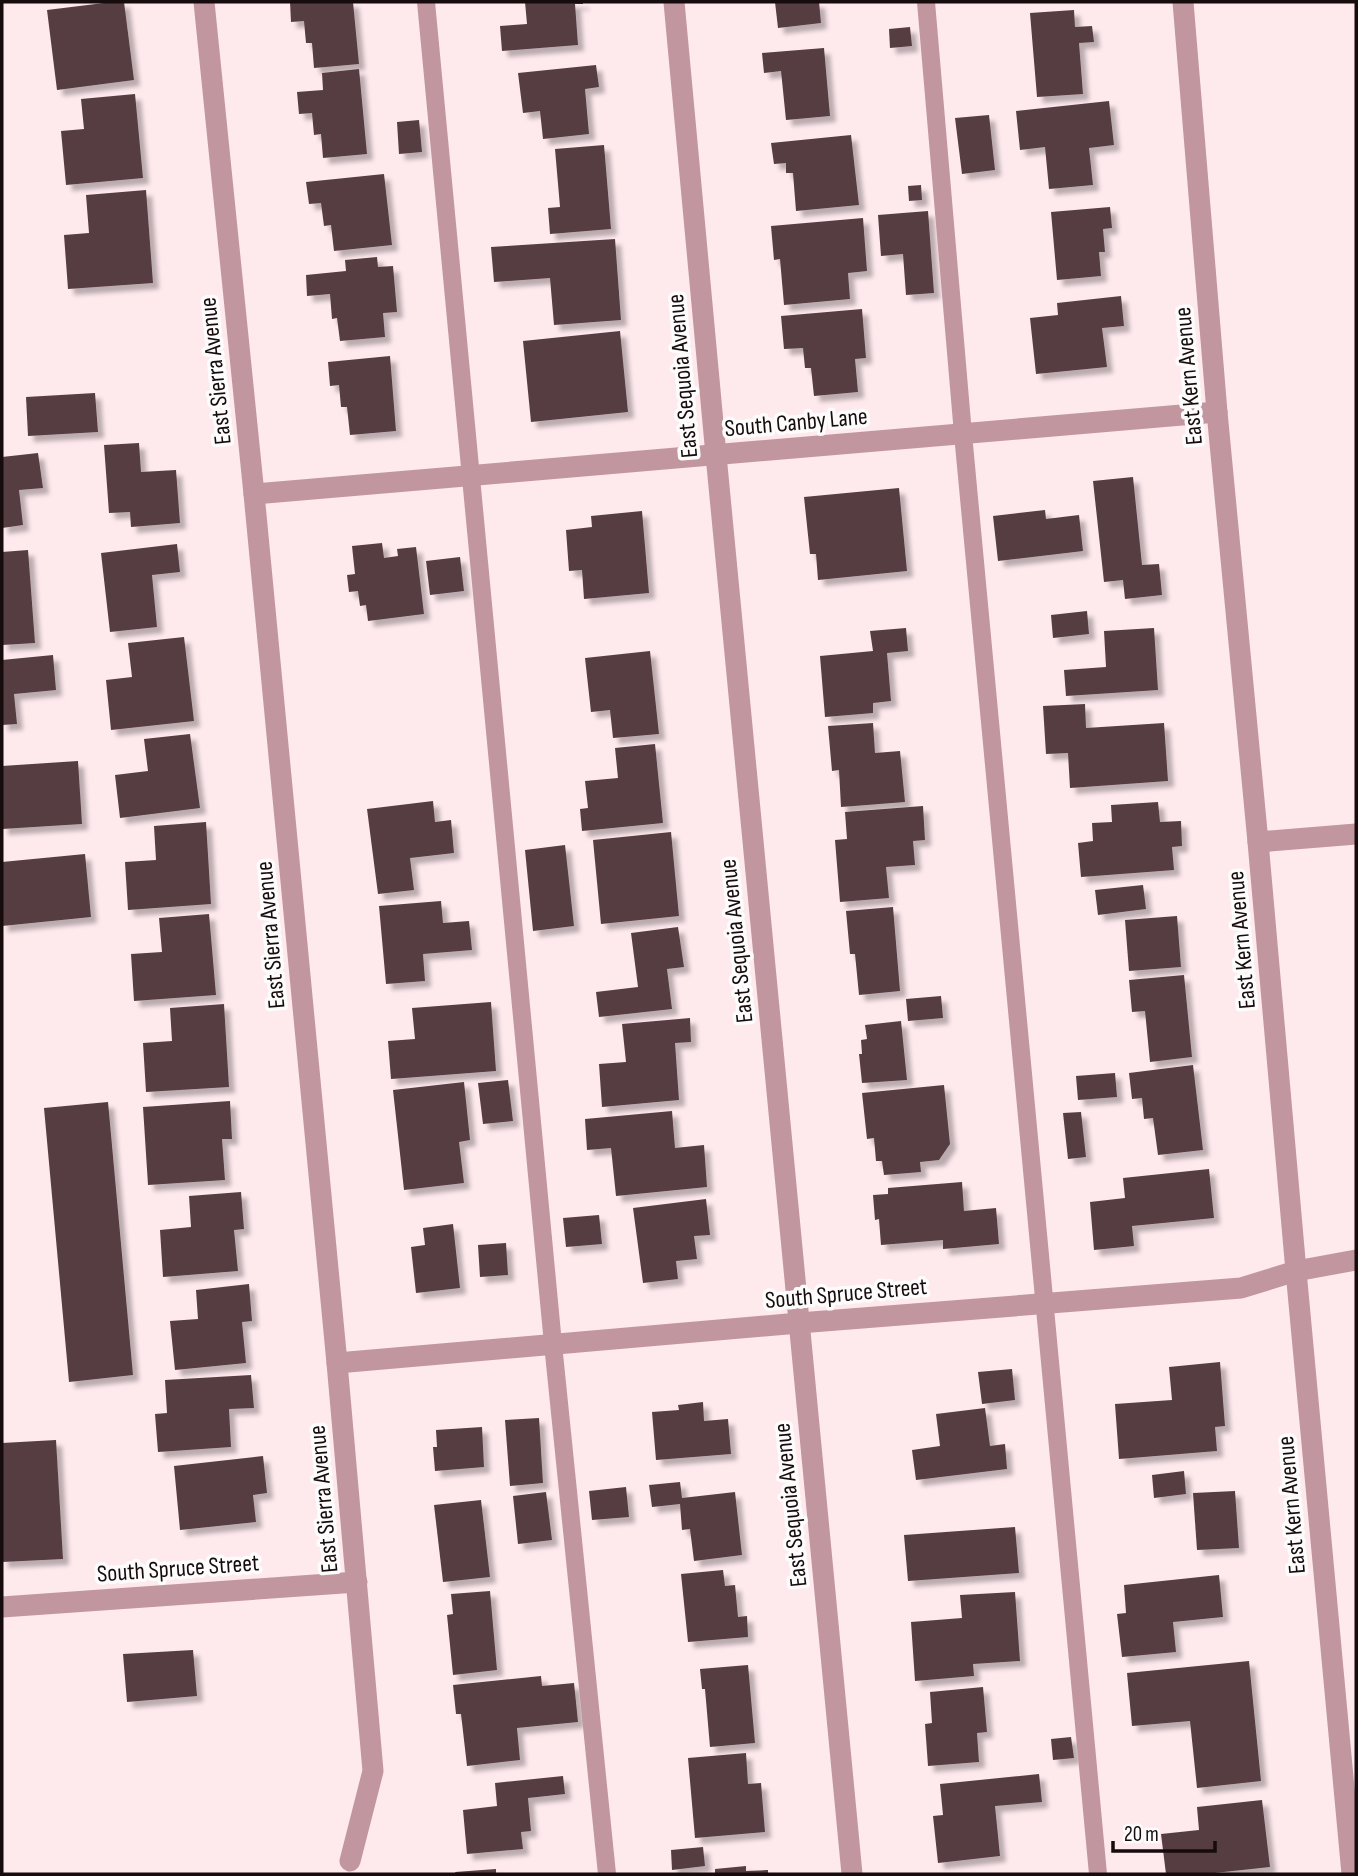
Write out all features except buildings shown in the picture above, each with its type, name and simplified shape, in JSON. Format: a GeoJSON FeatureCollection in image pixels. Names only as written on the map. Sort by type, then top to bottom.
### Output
{"type":"FeatureCollection","features":[{"type":"Feature","properties":{"kind":"street","name":"East Sierra Avenue"},"geometry":{"type":"LineString","coordinates":[[204,2],[254,494],[373,1771],[349,1861]]}},
{"type":"Feature","properties":{"kind":"street","name":"East Sequoia Avenue"},"geometry":{"type":"LineString","coordinates":[[674,2],[852,1874]]}},
{"type":"Feature","properties":{"kind":"street","name":"East Kern Avenue"},"geometry":{"type":"LineString","coordinates":[[1183,2],[1217,412],[1352,1874]]}},
{"type":"Feature","properties":{"kind":"street","name":"South Canby Lane"},"geometry":{"type":"LineString","coordinates":[[254,494],[1217,412]]}},
{"type":"Feature","properties":{"kind":"street"},"geometry":{"type":"LineString","coordinates":[[1258,842],[1356,834]]}},
{"type":"Feature","properties":{"kind":"street","name":"South Spruce Street"},"geometry":{"type":"LineString","coordinates":[[337,1363],[1241,1288],[1296,1272],[1356,1260]]}},
{"type":"Feature","properties":{"kind":"street","name":"South Spruce Street"},"geometry":{"type":"LineString","coordinates":[[2,1607],[357,1582]]}},
{"type":"Feature","properties":{"kind":"lane"},"geometry":{"type":"LineString","coordinates":[[426,2],[553,1344],[607,1874]]}},
{"type":"Feature","properties":{"kind":"lane"},"geometry":{"type":"LineString","coordinates":[[926,2],[1098,1874]]}}]}
